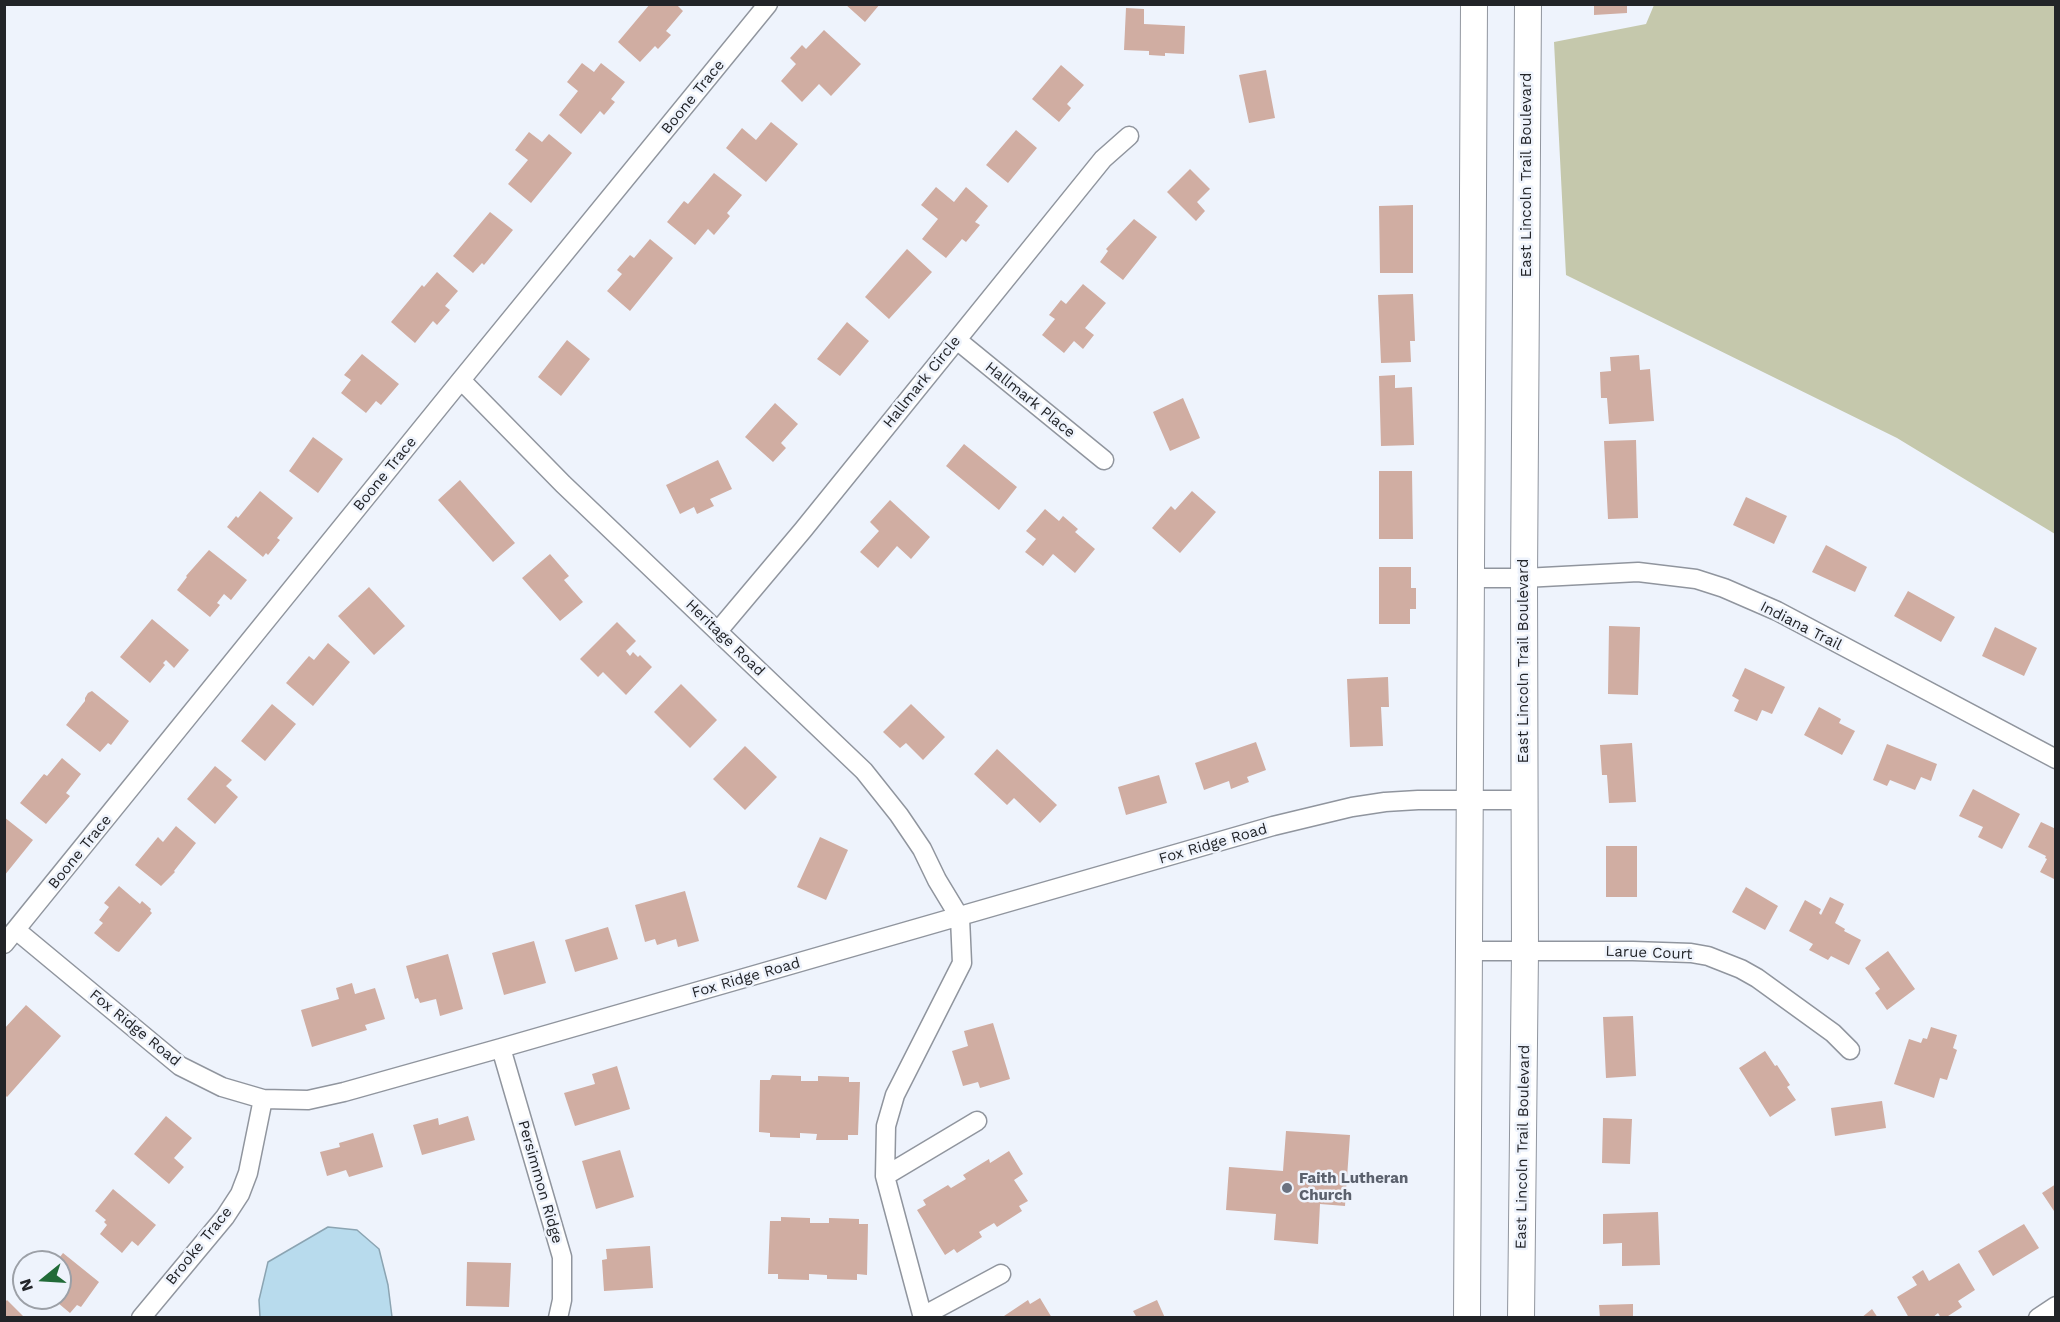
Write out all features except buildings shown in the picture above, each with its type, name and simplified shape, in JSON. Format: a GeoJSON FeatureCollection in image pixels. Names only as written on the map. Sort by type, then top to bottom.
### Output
{"type":"FeatureCollection","features":[{"type":"Feature","properties":{"kind":"street","name":"Boone Trace"},"geometry":{"type":"LineString","coordinates":[[10,937],[768,4]]}},
{"type":"Feature","properties":{"kind":"street"},"geometry":{"type":"LineString","coordinates":[[1467,1317],[1474,4]]}},
{"type":"Feature","properties":{"kind":"street","name":"East Lincoln Trail Boulevard"},"geometry":{"type":"LineString","coordinates":[[1521,1317],[1525,951],[1524,578],[1528,4]]}},
{"type":"Feature","properties":{"kind":"street","name":"Hallmark Circle"},"geometry":{"type":"LineString","coordinates":[[718,631],[1103,159],[1129,136]]}},
{"type":"Feature","properties":{"kind":"street","name":"Hallmark Place"},"geometry":{"type":"LineString","coordinates":[[957,340],[1104,460]]}},
{"type":"Feature","properties":{"kind":"street","name":"Heritage Road"},"geometry":{"type":"LineString","coordinates":[[461,380],[563,484],[864,771],[899,815],[922,849],[937,880],[960,918]]}},
{"type":"Feature","properties":{"kind":"street","name":"Indiana Trail"},"geometry":{"type":"LineString","coordinates":[[1472,578],[1524,578],[1638,572],[1696,579],[1724,588],[1777,611],[2055,759]]}},
{"type":"Feature","properties":{"kind":"street","name":"Fox Ridge Road"},"geometry":{"type":"LineString","coordinates":[[10,937],[180,1066],[222,1087],[263,1099],[308,1100],[344,1092],[960,918],[1273,826],[1352,807],[1385,802],[1524,800]]}},
{"type":"Feature","properties":{"kind":"street"},"geometry":{"type":"LineString","coordinates":[[960,918],[962,963],[895,1095],[886,1125],[885,1176],[923,1317],[1001,1274]]}},
{"type":"Feature","properties":{"kind":"street","name":"Larue Court"},"geometry":{"type":"LineString","coordinates":[[1470,951],[1633,951],[1691,953],[1708,957],[1757,978],[1833,1033],[1850,1050]]}},
{"type":"Feature","properties":{"kind":"street","name":"Persimmon Ridge"},"geometry":{"type":"LineString","coordinates":[[501,1048],[562,1257],[562,1300],[558,1317]]}},
{"type":"Feature","properties":{"kind":"street","name":"Brooke Trace"},"geometry":{"type":"LineString","coordinates":[[141,1317],[225,1217],[240,1194],[248,1173],[263,1099]]}},
{"type":"Feature","properties":{"kind":"street"},"geometry":{"type":"LineString","coordinates":[[885,1176],[977,1121]]}},
{"type":"Feature","properties":{"kind":"street"},"geometry":{"type":"LineString","coordinates":[[2038,1317],[2055,1306]]}},
{"type":"Feature","properties":{"kind":"green space"},"geometry":{"type":"Polygon","coordinates":[[[1654,5],[2055,5],[2055,534],[1897,438],[1566,275],[1554,42],[1646,24],[1654,5]]]}},
{"type":"Feature","properties":{"kind":"water"},"geometry":{"type":"Polygon","coordinates":[[[328,1227],[357,1230],[379,1249],[388,1285],[392,1317],[260,1317],[259,1300],[268,1262],[328,1227]]]}},
{"type":"Feature","properties":{"kind":"place","name":"Faith Lutheran Church"},"geometry":{"type":"Point","coordinates":[1287,1188]}}]}
